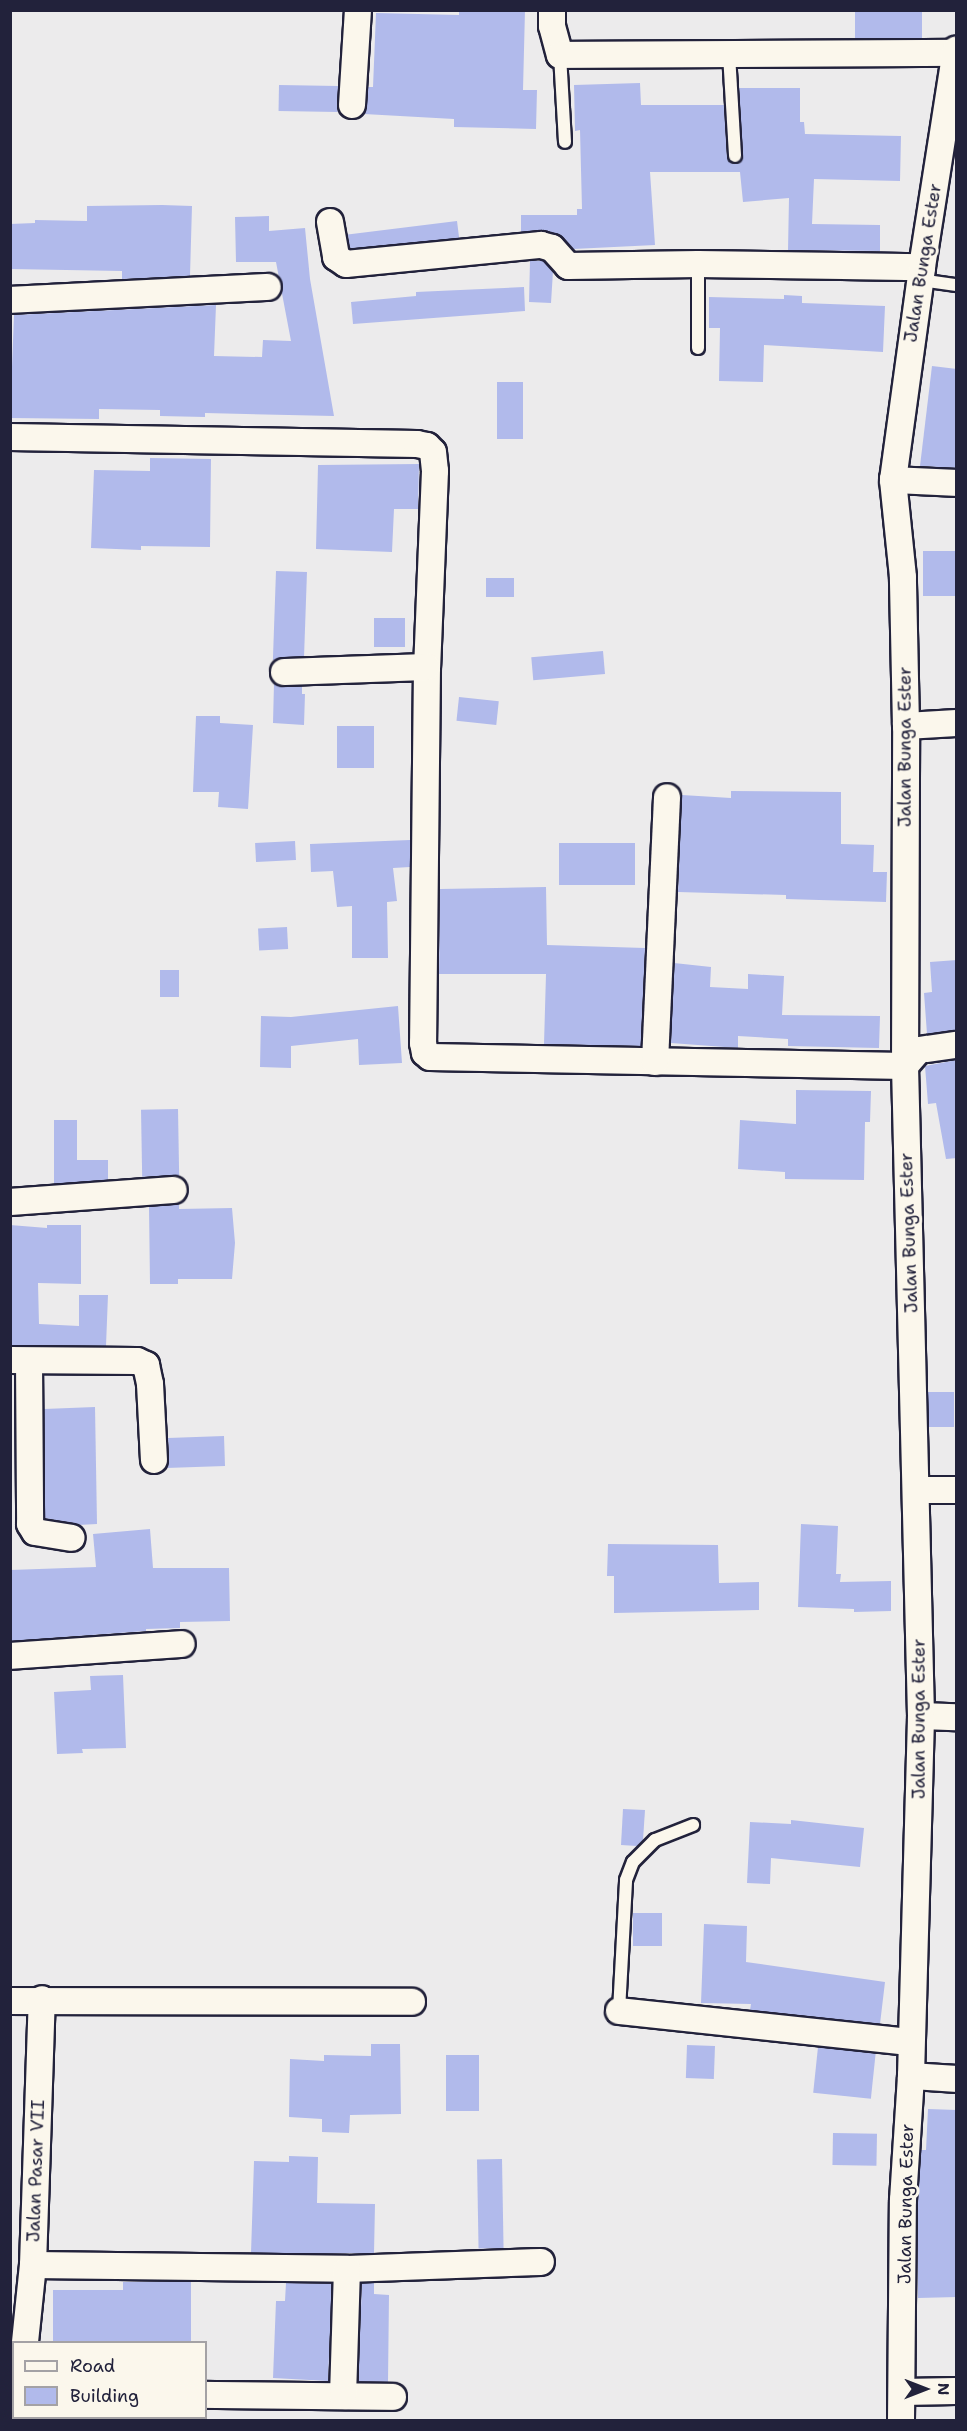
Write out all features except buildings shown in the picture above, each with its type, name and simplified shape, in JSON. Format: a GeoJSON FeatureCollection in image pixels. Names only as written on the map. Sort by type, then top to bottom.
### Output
{"type":"FeatureCollection","features":[{"type":"Feature","properties":{"kind":"street"},"geometry":{"type":"LineString","coordinates":[[352,105],[357,10]]}},
{"type":"Feature","properties":{"kind":"street"},"geometry":{"type":"LineString","coordinates":[[552,10],[552,26],[560,55],[956,52]]}},
{"type":"Feature","properties":{"kind":"street","name":"Jalan Bunga Ester"},"geometry":{"type":"LineString","coordinates":[[901,2421],[903,2200],[910,2076],[921,1716],[905,1066],[906,726],[903,577],[893,480],[921,274],[956,52]]}},
{"type":"Feature","properties":{"kind":"street"},"geometry":{"type":"LineString","coordinates":[[330,222],[336,257],[346,264],[541,245],[552,248],[568,266],[698,264],[921,274]]}},
{"type":"Feature","properties":{"kind":"street"},"geometry":{"type":"LineString","coordinates":[[10,300],[268,287]]}},
{"type":"Feature","properties":{"kind":"street"},"geometry":{"type":"LineString","coordinates":[[10,437],[427,446],[433,452],[435,471],[427,667],[423,1043],[425,1053],[436,1059],[905,1066],[919,1050],[957,1044]]}},
{"type":"Feature","properties":{"kind":"street"},"geometry":{"type":"LineString","coordinates":[[893,480],[957,483]]}},
{"type":"Feature","properties":{"kind":"street"},"geometry":{"type":"LineString","coordinates":[[284,672],[427,667]]}},
{"type":"Feature","properties":{"kind":"street"},"geometry":{"type":"LineString","coordinates":[[906,726],[957,723]]}},
{"type":"Feature","properties":{"kind":"street"},"geometry":{"type":"LineString","coordinates":[[655,1062],[667,797]]}},
{"type":"Feature","properties":{"kind":"street"},"geometry":{"type":"LineString","coordinates":[[10,1202],[174,1190]]}},
{"type":"Feature","properties":{"kind":"street"},"geometry":{"type":"LineString","coordinates":[[72,1538],[35,1532],[30,1524],[20,1361],[137,1361],[146,1365],[150,1384],[154,1460]]}},
{"type":"Feature","properties":{"kind":"street"},"geometry":{"type":"LineString","coordinates":[[917,1490],[957,1490]]}},
{"type":"Feature","properties":{"kind":"street"},"geometry":{"type":"LineString","coordinates":[[10,1656],[182,1644]]}},
{"type":"Feature","properties":{"kind":"street"},"geometry":{"type":"LineString","coordinates":[[921,1716],[957,1717]]}},
{"type":"Feature","properties":{"kind":"street","name":"Jalan Pasar VII"},"geometry":{"type":"LineString","coordinates":[[25,2341],[33,2265],[42,2000]]}},
{"type":"Feature","properties":{"kind":"street"},"geometry":{"type":"LineString","coordinates":[[10,2001],[412,2001]]}},
{"type":"Feature","properties":{"kind":"street"},"geometry":{"type":"LineString","coordinates":[[619,2011],[910,2042]]}},
{"type":"Feature","properties":{"kind":"street"},"geometry":{"type":"LineString","coordinates":[[910,2076],[957,2079]]}},
{"type":"Feature","properties":{"kind":"street"},"geometry":{"type":"LineString","coordinates":[[33,2265],[347,2269],[541,2262]]}},
{"type":"Feature","properties":{"kind":"street"},"geometry":{"type":"LineString","coordinates":[[343,2396],[347,2269]]}},
{"type":"Feature","properties":{"kind":"street"},"geometry":{"type":"LineString","coordinates":[[902,2392],[957,2391]]}},
{"type":"Feature","properties":{"kind":"street"},"geometry":{"type":"LineString","coordinates":[[207,2394],[393,2397]]}},
{"type":"Feature","properties":{"kind":"lane"},"geometry":{"type":"LineString","coordinates":[[729,54],[735,156]]}},
{"type":"Feature","properties":{"kind":"lane"},"geometry":{"type":"LineString","coordinates":[[560,55],[565,142]]}},
{"type":"Feature","properties":{"kind":"lane"},"geometry":{"type":"LineString","coordinates":[[698,264],[698,348]]}},
{"type":"Feature","properties":{"kind":"lane"},"geometry":{"type":"LineString","coordinates":[[921,274],[957,285]]}},
{"type":"Feature","properties":{"kind":"lane"},"geometry":{"type":"LineString","coordinates":[[619,2011],[626,1880],[633,1862],[655,1840],[693,1825]]}}]}
